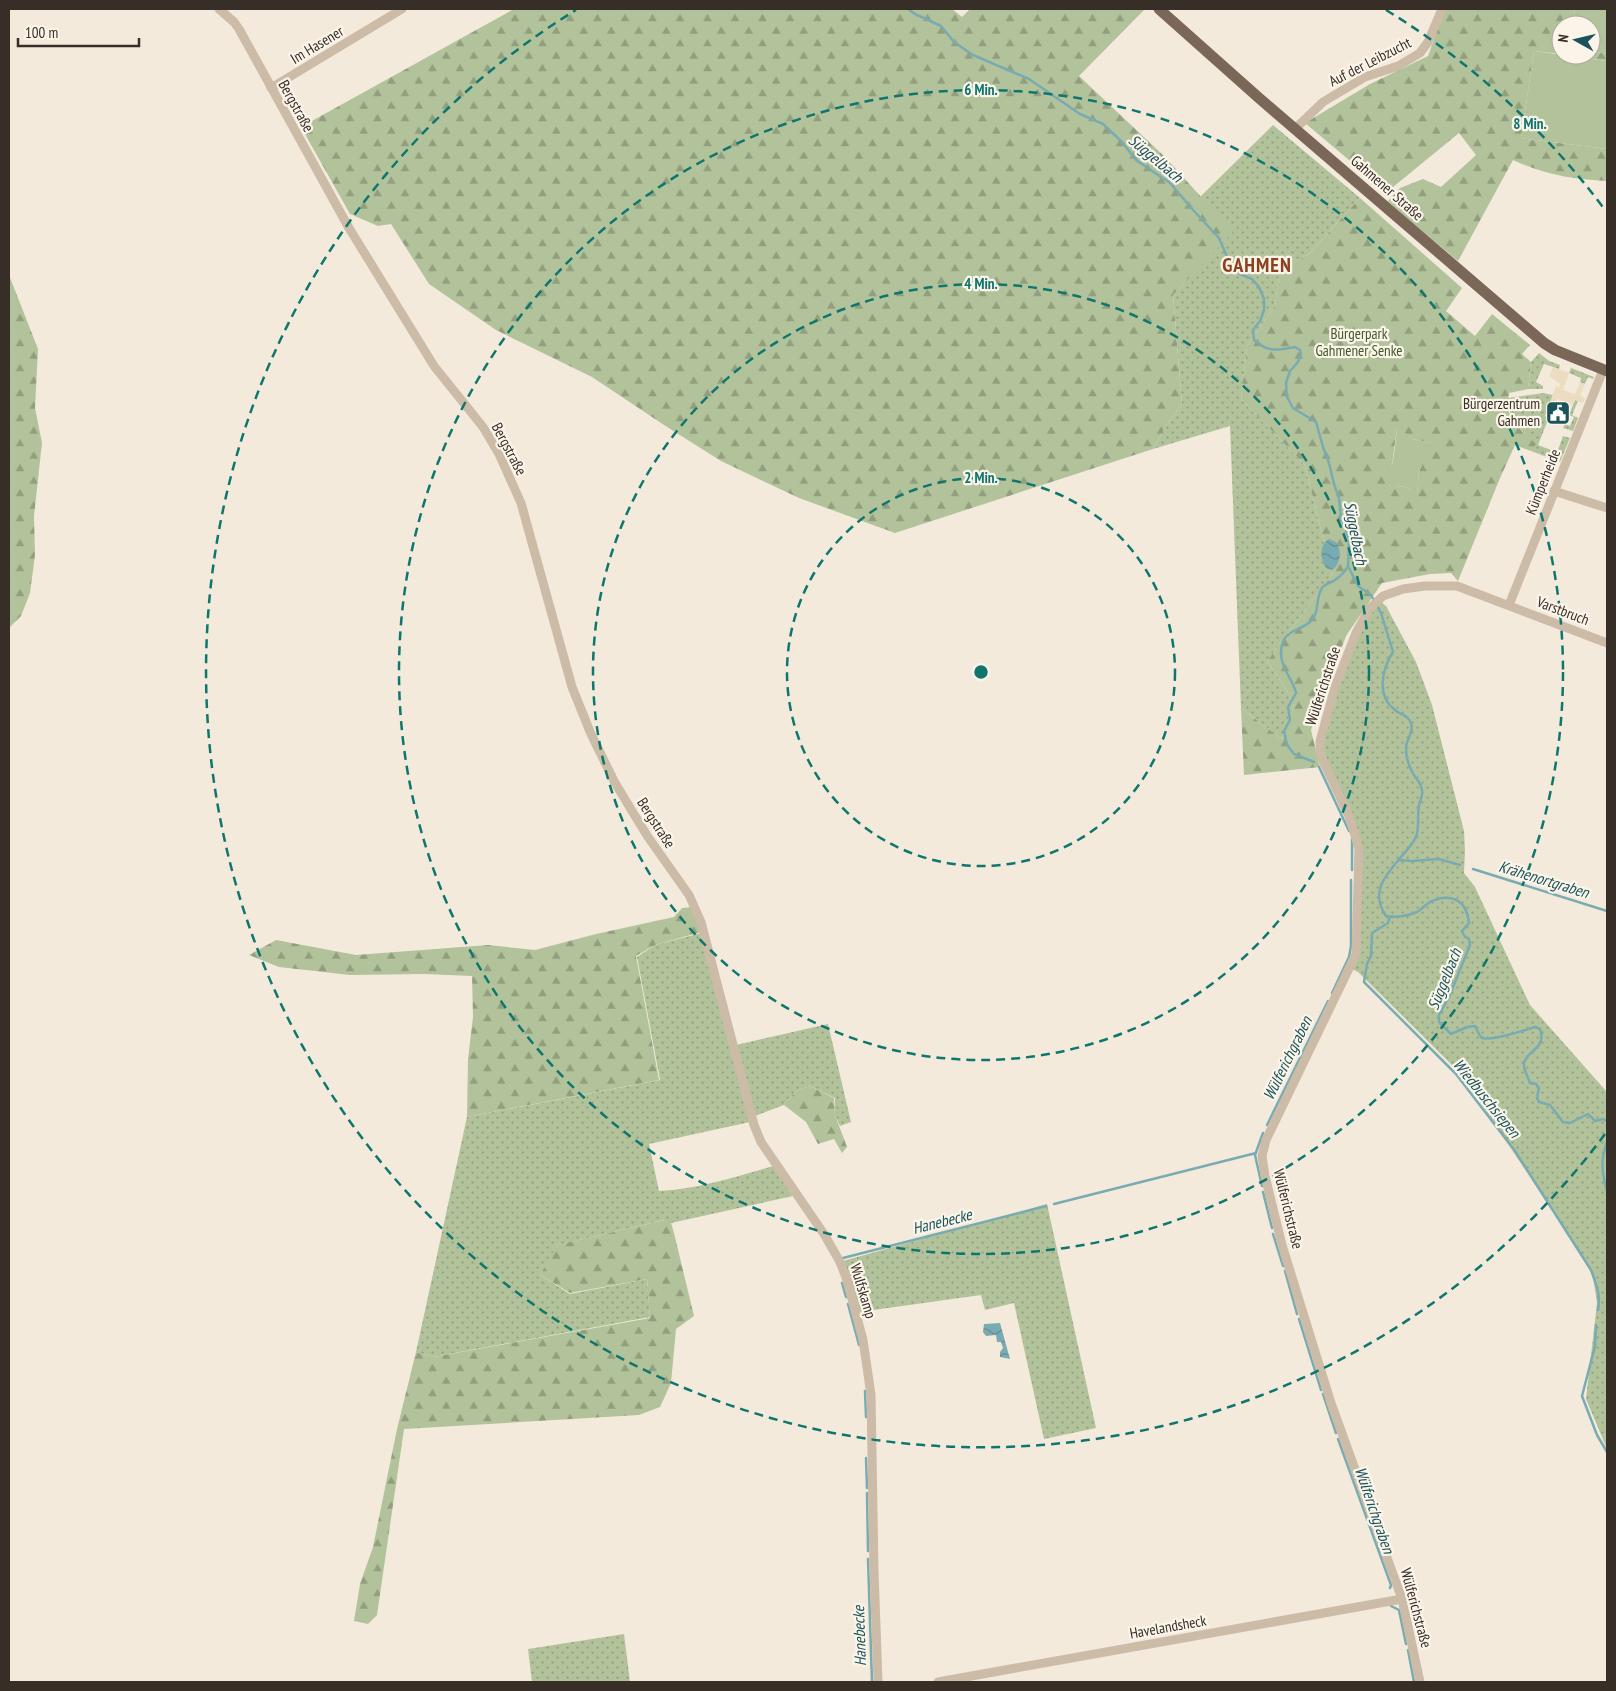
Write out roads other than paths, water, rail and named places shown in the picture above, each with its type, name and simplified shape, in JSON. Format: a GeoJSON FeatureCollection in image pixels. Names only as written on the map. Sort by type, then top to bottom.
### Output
{"type":"FeatureCollection","features":[{"type":"Feature","properties":{"kind":"main road","name":"Gahmener Straße"},"geometry":{"type":"LineString","coordinates":[[1159,9],[1544,343],[1555,350],[1606,370]]}},
{"type":"Feature","properties":{"kind":"street","name":"Bergstraße"},"geometry":{"type":"LineString","coordinates":[[219,9],[234,22],[239,30],[349,228],[434,366],[483,427],[498,454],[521,503],[572,687],[591,734],[614,781],[632,811],[689,895],[702,922],[705,937]]}},
{"type":"Feature","properties":{"kind":"street","name":"Im Hasener"},"geometry":{"type":"LineString","coordinates":[[271,88],[402,9]]}},
{"type":"Feature","properties":{"kind":"street","name":"Auf der Leibzucht"},"geometry":{"type":"LineString","coordinates":[[1296,128],[1323,102],[1365,77],[1398,66],[1420,53],[1428,42],[1442,9]]}},
{"type":"Feature","properties":{"kind":"street","name":"Kümperheide"},"geometry":{"type":"LineString","coordinates":[[1510,605],[1554,492],[1606,370]]}},
{"type":"Feature","properties":{"kind":"street"},"geometry":{"type":"LineString","coordinates":[[1554,492],[1607,508]]}},
{"type":"Feature","properties":{"kind":"street","name":"Wülferichstraße"},"geometry":{"type":"LineString","coordinates":[[1420,1682],[1402,1599],[1331,1403],[1276,1222],[1262,1156],[1266,1140],[1356,954],[1359,848],[1349,816],[1324,763],[1320,752],[1320,742],[1324,721],[1356,633],[1369,609],[1378,599],[1403,589],[1445,585],[1457,586],[1510,605]]}},
{"type":"Feature","properties":{"kind":"street","name":"Varstbruch"},"geometry":{"type":"LineString","coordinates":[[1510,605],[1607,643]]}},
{"type":"Feature","properties":{"kind":"street","name":"Wulfskamp"},"geometry":{"type":"LineString","coordinates":[[705,937],[754,1124],[762,1143],[824,1234],[840,1262],[847,1280],[863,1340],[871,1395],[878,1682]]}},
{"type":"Feature","properties":{"kind":"street","name":"Havelandsheck"},"geometry":{"type":"LineString","coordinates":[[938,1682],[1402,1599]]}},
{"type":"Feature","properties":{"kind":"water"},"geometry":{"type":"Polygon","coordinates":[[[1329,539],[1336,542],[1340,553],[1339,561],[1332,570],[1326,568],[1322,556],[1323,545],[1329,539]]]}},
{"type":"Feature","properties":{"kind":"water"},"geometry":{"type":"Polygon","coordinates":[[[1000,1323],[1010,1359],[1000,1357],[1000,1352],[1003,1348],[1001,1342],[997,1342],[996,1335],[986,1336],[983,1332],[984,1324],[1000,1323]]]}},
{"type":"Feature","properties":{"kind":"waterway","name":"Süggelbach"},"geometry":{"type":"LineString","coordinates":[[908,9],[941,26],[954,42],[973,55],[1029,79],[1080,114],[1103,124],[1122,142],[1136,160],[1170,183],[1219,238],[1231,266],[1240,274],[1252,279],[1259,287],[1264,299],[1264,310],[1260,321],[1253,330],[1254,340],[1269,349],[1278,350],[1295,347],[1300,350],[1301,354],[1298,362],[1290,371],[1286,383],[1287,397],[1293,408],[1316,422],[1339,498],[1341,517],[1349,539],[1348,566],[1358,586],[1371,595],[1381,613],[1393,652],[1386,666],[1383,690],[1389,704],[1397,712],[1407,717],[1412,725],[1406,746],[1407,756],[1411,769],[1422,789],[1418,809],[1417,836],[1393,866],[1382,884],[1379,894],[1380,905],[1386,916],[1394,917],[1417,912],[1430,902],[1438,899],[1451,898],[1457,900],[1468,915],[1469,923],[1462,931],[1465,937],[1469,939],[1470,945],[1449,997],[1439,1015],[1439,1022],[1451,1034],[1467,1027],[1475,1026],[1480,1036],[1485,1038],[1506,1035],[1535,1027],[1540,1029],[1541,1041],[1528,1055],[1524,1063],[1530,1083],[1536,1084],[1539,1088],[1537,1098],[1539,1102],[1550,1105],[1563,1122],[1570,1123],[1588,1114],[1595,1121],[1603,1119],[1607,1121]]}},
{"type":"Feature","properties":{"kind":"waterway","name":"Wülferichgraben"},"geometry":{"type":"LineString","coordinates":[[1314,762],[1294,754],[1287,745],[1284,731],[1290,720],[1288,707],[1296,693],[1283,664],[1282,645],[1284,639],[1291,632],[1311,621],[1316,613],[1322,588],[1339,577],[1348,566]]}},
{"type":"Feature","properties":{"kind":"waterway","name":"Wülferichgraben"},"geometry":{"type":"LineString","coordinates":[[1319,767],[1349,831]]}},
{"type":"Feature","properties":{"kind":"waterway","name":"Wülferichgraben"},"geometry":{"type":"LineString","coordinates":[[1352,839],[1352,870]]}},
{"type":"Feature","properties":{"kind":"waterway","name":"Krähenortgraben"},"geometry":{"type":"LineString","coordinates":[[1398,860],[1439,859],[1460,865]]}},
{"type":"Feature","properties":{"kind":"waterway","name":"Krähenortgraben"},"geometry":{"type":"LineString","coordinates":[[1473,869],[1607,911]]}},
{"type":"Feature","properties":{"kind":"waterway","name":"Wülferichgraben"},"geometry":{"type":"LineString","coordinates":[[1332,993],[1349,957],[1351,946],[1351,880]]}},
{"type":"Feature","properties":{"kind":"waterway","name":"Wiedbuschsiepen"},"geometry":{"type":"LineString","coordinates":[[1390,917],[1388,923],[1372,933],[1371,956],[1367,964],[1364,982],[1456,1074],[1515,1151],[1591,1270],[1598,1294],[1598,1310]]}},
{"type":"Feature","properties":{"kind":"waterway","name":"Wülferichgraben"},"geometry":{"type":"LineString","coordinates":[[1267,1125],[1328,1001]]}},
{"type":"Feature","properties":{"kind":"waterway","name":"Wülferichgraben"},"geometry":{"type":"LineString","coordinates":[[1262,1186],[1255,1155],[1263,1133]]}},
{"type":"Feature","properties":{"kind":"waterway","name":"Süggelbach"},"geometry":{"type":"LineString","coordinates":[[1607,1142],[1602,1167],[1607,1191]]}},
{"type":"Feature","properties":{"kind":"waterway","name":"Hanebecke"},"geometry":{"type":"LineString","coordinates":[[1054,1204],[1256,1153]]}},
{"type":"Feature","properties":{"kind":"waterway","name":"Wülferichgraben"},"geometry":{"type":"LineString","coordinates":[[1263,1192],[1272,1228]]}},
{"type":"Feature","properties":{"kind":"waterway","name":"Hanebecke"},"geometry":{"type":"LineString","coordinates":[[843,1258],[1046,1206]]}},
{"type":"Feature","properties":{"kind":"waterway","name":"Wülferichgraben"},"geometry":{"type":"LineString","coordinates":[[1273,1234],[1283,1266]]}},
{"type":"Feature","properties":{"kind":"waterway","name":"Wülferichgraben"},"geometry":{"type":"LineString","coordinates":[[1285,1271],[1297,1314]]}},
{"type":"Feature","properties":{"kind":"waterway","name":"Hanebecke"},"geometry":{"type":"LineString","coordinates":[[842,1283],[846,1297]]}},
{"type":"Feature","properties":{"kind":"waterway","name":"Hanebecke"},"geometry":{"type":"LineString","coordinates":[[848,1304],[859,1345]]}},
{"type":"Feature","properties":{"kind":"waterway","name":"Wülferichgraben"},"geometry":{"type":"LineString","coordinates":[[1299,1319],[1321,1390]]}},
{"type":"Feature","properties":{"kind":"waterway","name":"Wiedbuschsiepen"},"geometry":{"type":"LineString","coordinates":[[1596,1325],[1595,1346],[1582,1396],[1597,1435],[1607,1452]]}},
{"type":"Feature","properties":{"kind":"waterway","name":"Hanebecke"},"geometry":{"type":"LineString","coordinates":[[865,1391],[866,1417]]}},
{"type":"Feature","properties":{"kind":"waterway","name":"Wülferichgraben"},"geometry":{"type":"LineString","coordinates":[[1323,1394],[1336,1433]]}},
{"type":"Feature","properties":{"kind":"waterway","name":"Wülferichgraben"},"geometry":{"type":"LineString","coordinates":[[1338,1439],[1391,1585],[1390,1588]]}},
{"type":"Feature","properties":{"kind":"waterway","name":"Hanebecke"},"geometry":{"type":"LineString","coordinates":[[866,1458],[867,1488]]}},
{"type":"Feature","properties":{"kind":"waterway","name":"Hanebecke"},"geometry":{"type":"LineString","coordinates":[[867,1493],[868,1551]]}},
{"type":"Feature","properties":{"kind":"waterway","name":"Hanebecke"},"geometry":{"type":"LineString","coordinates":[[868,1559],[872,1682]]}},
{"type":"Feature","properties":{"kind":"waterway","name":"Wülferichgraben"},"geometry":{"type":"LineString","coordinates":[[1391,1606],[1399,1610],[1406,1644]]}},
{"type":"Feature","properties":{"kind":"waterway","name":"Wülferichgraben"},"geometry":{"type":"LineString","coordinates":[[1408,1650],[1414,1682]]}},
{"type":"Feature","properties":{"kind":"place","name":"Bürgerzentrum Gahmen"},"geometry":{"type":"Point","coordinates":[1558,413]}},
{"type":"Feature","properties":{"kind":"district","name":"GAHMEN"},"geometry":{"type":"Point","coordinates":[1257,265]}},
{"type":"Feature","properties":{"kind":"park label","name":"Bürgerpark Gahmener Senke"},"geometry":{"type":"Point","coordinates":[1359,342]}}]}
